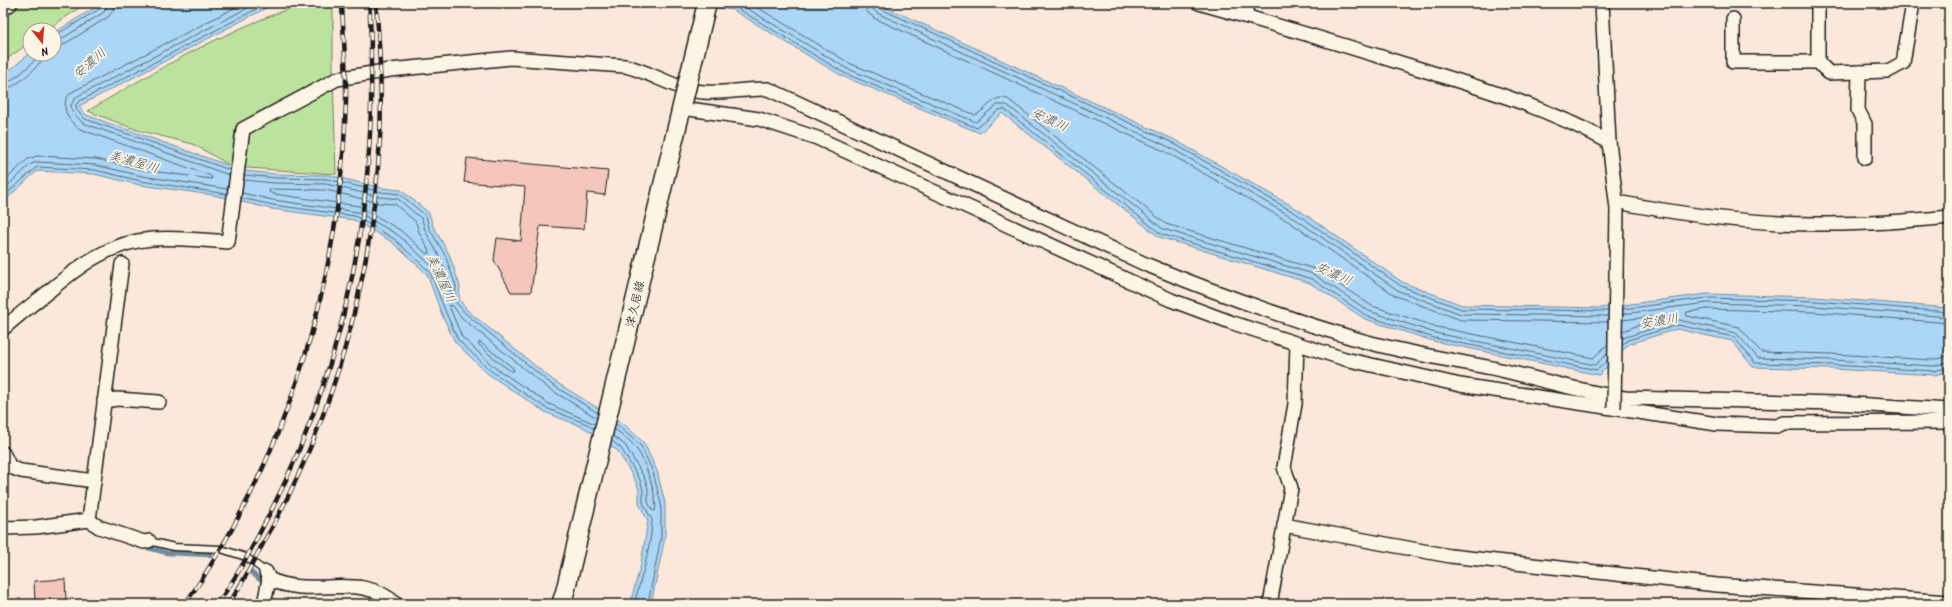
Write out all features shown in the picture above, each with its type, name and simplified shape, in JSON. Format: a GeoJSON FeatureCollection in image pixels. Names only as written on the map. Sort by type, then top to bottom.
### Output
{"type":"FeatureCollection","features":[{"type":"Feature","properties":{"kind":"main road","name":"津久居線"},"geometry":{"type":"LineString","coordinates":[[561,604],[566,592],[707,3]]}},
{"type":"Feature","properties":{"kind":"street"},"geometry":{"type":"LineString","coordinates":[[3,7],[9,3]]}},
{"type":"Feature","properties":{"kind":"street"},"geometry":{"type":"LineString","coordinates":[[1199,3],[1510,97],[1583,128],[1609,142]]}},
{"type":"Feature","properties":{"kind":"street"},"geometry":{"type":"LineString","coordinates":[[1244,16],[1248,3]]}},
{"type":"Feature","properties":{"kind":"street"},"geometry":{"type":"LineString","coordinates":[[1602,3],[1609,142],[1617,205],[1614,408]]}},
{"type":"Feature","properties":{"kind":"street"},"geometry":{"type":"LineString","coordinates":[[1818,3],[1818,62]]}},
{"type":"Feature","properties":{"kind":"street"},"geometry":{"type":"LineString","coordinates":[[1733,19],[1733,62],[1818,62],[1830,72],[1888,71],[1903,63],[1913,3]]}},
{"type":"Feature","properties":{"kind":"street"},"geometry":{"type":"LineString","coordinates":[[3,329],[84,263],[103,252],[124,243],[167,238],[228,242],[243,129],[336,79],[390,70],[511,58],[625,66],[637,69],[669,84],[702,92],[754,88],[768,89],[1145,264],[1196,285],[1354,338],[1439,359],[1493,368],[1598,395],[1625,398],[1837,403],[1949,410]]}},
{"type":"Feature","properties":{"kind":"street"},"geometry":{"type":"LineString","coordinates":[[1859,72],[1858,110],[1865,124],[1865,158]]}},
{"type":"Feature","properties":{"kind":"street"},"geometry":{"type":"LineString","coordinates":[[682,105],[759,119],[817,138],[1171,300],[1297,344],[1379,368],[1460,385],[1717,424],[1777,426],[1784,423],[1949,422]]}},
{"type":"Feature","properties":{"kind":"street"},"geometry":{"type":"LineString","coordinates":[[1617,205],[1778,222],[1828,224],[1949,217]]}},
{"type":"Feature","properties":{"kind":"street"},"geometry":{"type":"LineString","coordinates":[[89,520],[122,264]]}},
{"type":"Feature","properties":{"kind":"street"},"geometry":{"type":"LineString","coordinates":[[1270,604],[1290,488],[1284,467],[1295,404],[1297,344]]}},
{"type":"Feature","properties":{"kind":"street"},"geometry":{"type":"LineString","coordinates":[[104,402],[117,399],[159,402]]}},
{"type":"Feature","properties":{"kind":"street"},"geometry":{"type":"LineString","coordinates":[[3,453],[10,467],[21,471],[94,481]]}},
{"type":"Feature","properties":{"kind":"street"},"geometry":{"type":"LineString","coordinates":[[3,528],[36,528],[89,520],[99,527],[144,542],[149,541]]}},
{"type":"Feature","properties":{"kind":"street"},"geometry":{"type":"LineString","coordinates":[[1284,525],[1466,558],[1717,585],[1949,602]]}},
{"type":"Feature","properties":{"kind":"street"},"geometry":{"type":"LineString","coordinates":[[264,604],[268,576],[298,588],[360,587],[373,590],[396,604]]}},
{"type":"Feature","properties":{"kind":"lane"},"geometry":{"type":"LineString","coordinates":[[149,541],[174,547],[193,549],[211,547],[226,550],[253,561],[268,576]]}},
{"type":"Feature","properties":{"kind":"green space"},"geometry":{"type":"Polygon","coordinates":[[[22,3],[86,3],[59,22],[22,22],[22,48],[3,62],[3,17],[22,3]]]}},
{"type":"Feature","properties":{"kind":"green space"},"geometry":{"type":"Polygon","coordinates":[[[305,3],[333,3],[333,76],[336,174],[233,167],[193,144],[137,130],[88,111],[167,65],[220,38],[248,25],[305,3]]]}},
{"type":"Feature","properties":{"kind":"water"},"geometry":{"type":"Polygon","coordinates":[[[102,3],[281,3],[272,5],[79,106],[86,115],[244,171],[276,174],[328,175],[382,188],[401,190],[429,213],[433,226],[449,254],[460,286],[459,299],[468,311],[554,381],[625,425],[644,443],[657,471],[665,503],[665,537],[651,604],[630,604],[641,564],[648,521],[639,504],[639,490],[636,482],[618,451],[585,428],[545,412],[488,374],[455,342],[442,315],[427,274],[392,242],[354,220],[272,209],[213,195],[140,185],[94,174],[37,171],[3,202],[3,76],[22,60],[22,62],[62,62],[62,28],[102,3]]]}},
{"type":"Feature","properties":{"kind":"water","name":"安濃川"},"geometry":{"type":"Polygon","coordinates":[[[679,3],[877,3],[1173,139],[1299,210],[1402,282],[1462,305],[1600,308],[1707,294],[1815,297],[1949,308],[1949,371],[1935,375],[1832,369],[1753,367],[1732,341],[1677,329],[1629,344],[1599,375],[1433,341],[1365,319],[1310,283],[1159,237],[1002,113],[980,133],[842,76],[733,10],[679,3]]]}},
{"type":"Feature","properties":{"kind":"building"},"geometry":{"type":"Polygon","coordinates":[[[467,158],[608,171],[605,195],[587,193],[584,229],[540,226],[531,292],[511,292],[494,260],[497,238],[521,241],[525,187],[464,182],[467,158]]]}},
{"type":"Feature","properties":{"kind":"building"},"geometry":{"type":"Polygon","coordinates":[[[65,579],[66,600],[35,602],[34,581],[65,579]]]}},
{"type":"Feature","properties":{"kind":"waterway"},"geometry":{"type":"LineString","coordinates":[[148,548],[167,553],[211,555]]}},
{"type":"Feature","properties":{"kind":"waterway"},"geometry":{"type":"LineString","coordinates":[[251,572],[260,580]]}},
{"type":"Feature","properties":{"kind":"railway"},"geometry":{"type":"LineString","coordinates":[[185,604],[221,548],[253,489],[280,428],[302,365],[320,300],[333,235],[342,168],[346,102],[342,3]]}},
{"type":"Feature","properties":{"kind":"railway"},"geometry":{"type":"LineString","coordinates":[[217,604],[252,548],[295,461],[316,407],[334,352],[348,296],[359,240],[366,182],[370,124],[371,42],[369,3]]}},
{"type":"Feature","properties":{"kind":"railway"},"geometry":{"type":"LineString","coordinates":[[228,604],[245,577],[286,502],[308,453],[328,402],[358,299],[376,193],[380,139],[381,105],[379,37],[376,3]]}},
{"type":"Feature","properties":{"kind":"water label","name":"美濃屋川"},"geometry":{"type":"Point","coordinates":[134,161]}},
{"type":"Feature","properties":{"kind":"water label","name":"美濃屋川"},"geometry":{"type":"Point","coordinates":[442,278]}}]}
